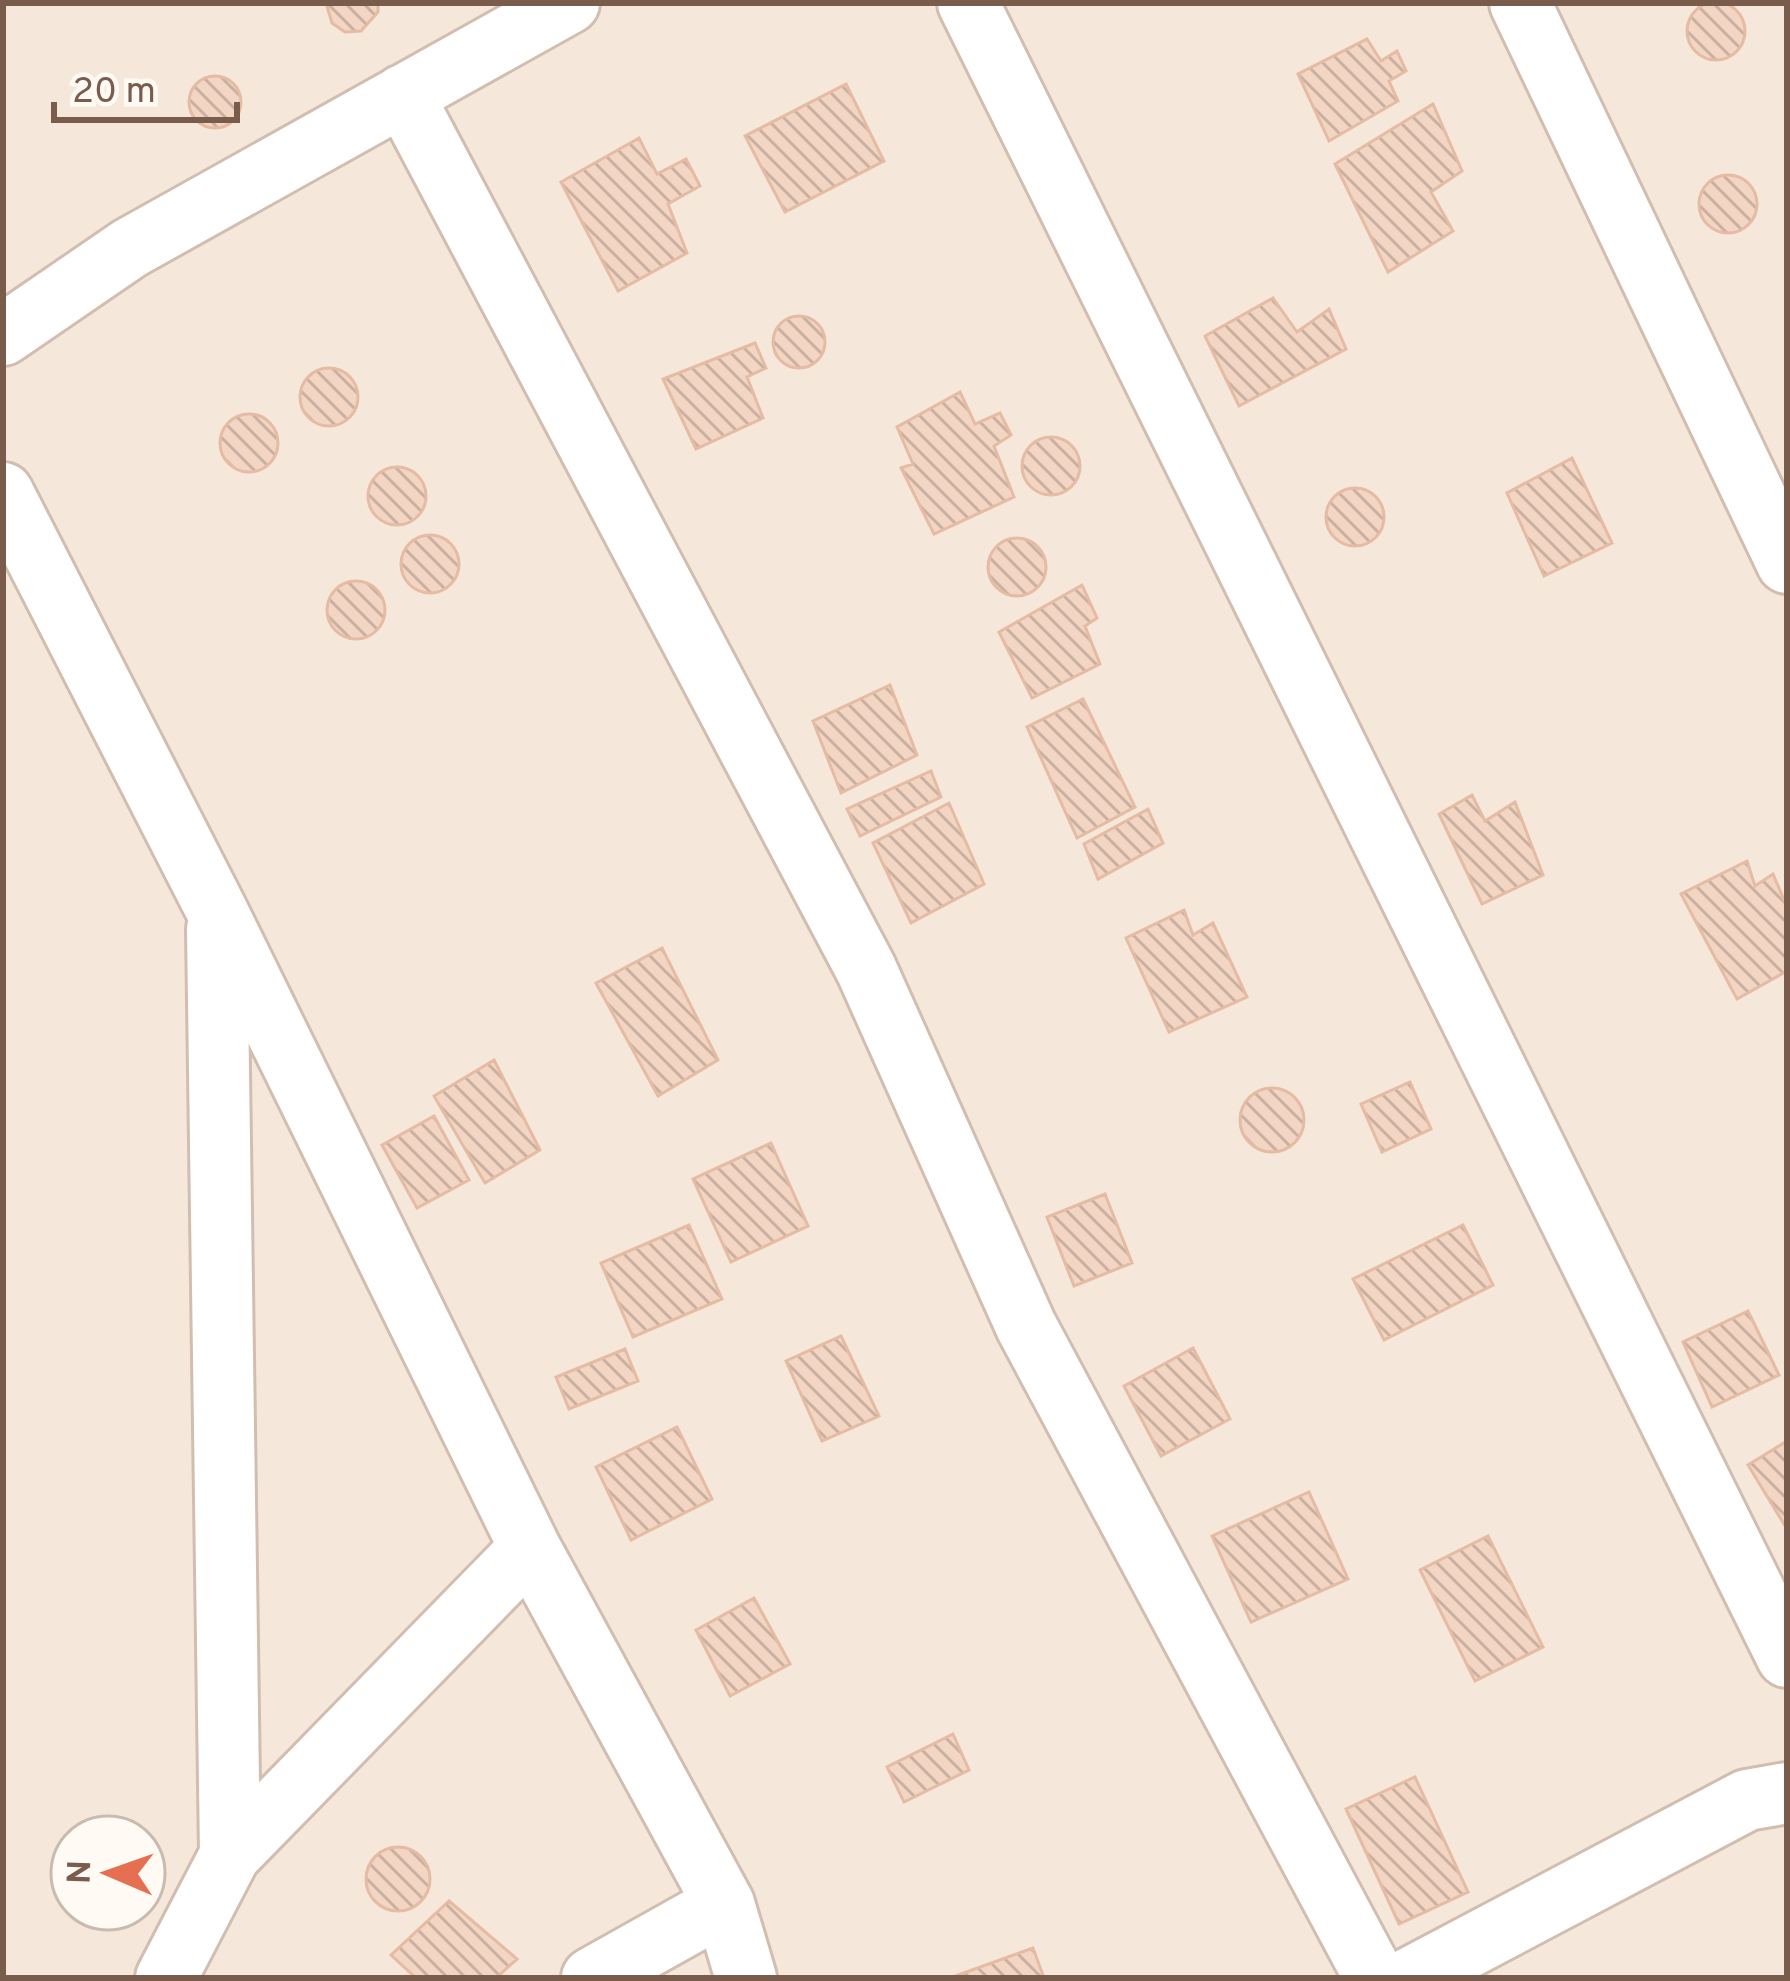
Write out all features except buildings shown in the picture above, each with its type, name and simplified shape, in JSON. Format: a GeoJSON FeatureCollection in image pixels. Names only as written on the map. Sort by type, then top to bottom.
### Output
{"type":"FeatureCollection","features":[{"type":"Feature","properties":{"kind":"street"},"geometry":{"type":"LineString","coordinates":[[3,335],[130,248],[569,3]]}},
{"type":"Feature","properties":{"kind":"street"},"geometry":{"type":"LineString","coordinates":[[968,3],[1787,1657]]}},
{"type":"Feature","properties":{"kind":"street"},"geometry":{"type":"LineString","coordinates":[[1520,3],[1787,562]]}},
{"type":"Feature","properties":{"kind":"street"},"geometry":{"type":"LineString","coordinates":[[404,95],[866,970],[1026,1326],[1375,1978]]}},
{"type":"Feature","properties":{"kind":"street"},"geometry":{"type":"LineString","coordinates":[[3,493],[217,911],[530,1548],[724,1904],[746,1978]]}},
{"type":"Feature","properties":{"kind":"street"},"geometry":{"type":"LineString","coordinates":[[217,911],[230,1855]]}},
{"type":"Feature","properties":{"kind":"street"},"geometry":{"type":"LineString","coordinates":[[166,1978],[230,1855],[530,1548]]}},
{"type":"Feature","properties":{"kind":"street"},"geometry":{"type":"LineString","coordinates":[[1410,1978],[1747,1801],[1787,1792]]}},
{"type":"Feature","properties":{"kind":"street"},"geometry":{"type":"LineString","coordinates":[[592,1978],[724,1904]]}},
{"type":"Feature","properties":{"kind":"shaded area"},"geometry":{"type":"Polygon","coordinates":[[[3,3],[1787,3],[1787,1978],[3,1978],[3,3]]]}}]}
